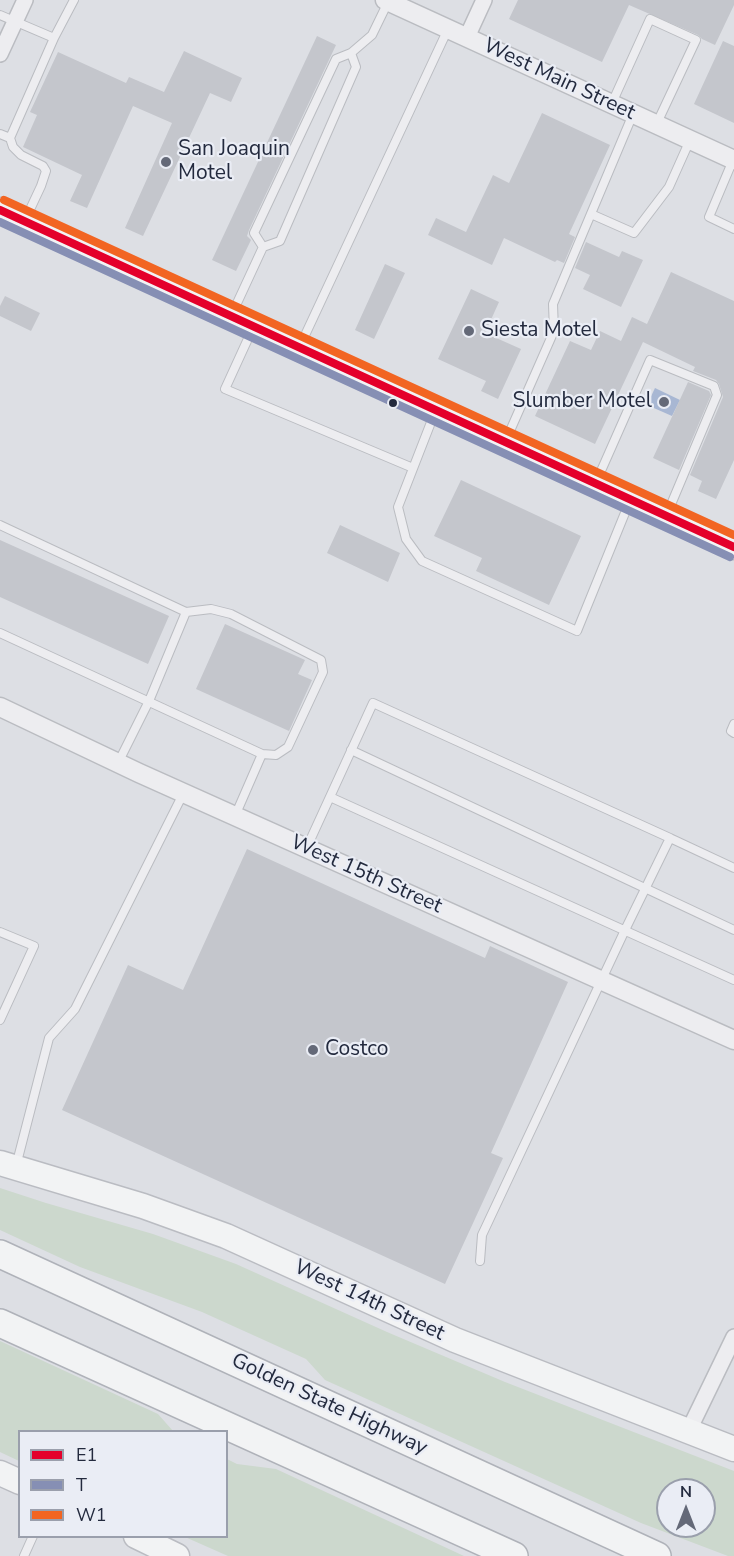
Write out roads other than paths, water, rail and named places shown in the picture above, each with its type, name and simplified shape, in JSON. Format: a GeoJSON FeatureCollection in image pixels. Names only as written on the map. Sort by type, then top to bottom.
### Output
{"type":"FeatureCollection","features":[{"type":"Feature","properties":{"kind":"highway","name":"Golden State Highway"},"geometry":{"type":"LineString","coordinates":[[0,1254],[657,1556]]}},
{"type":"Feature","properties":{"kind":"highway"},"geometry":{"type":"LineString","coordinates":[[0,1323],[514,1556]]}},
{"type":"Feature","properties":{"kind":"main road"},"geometry":{"type":"LineString","coordinates":[[0,210],[734,547]]}},
{"type":"Feature","properties":{"kind":"main road","name":"West 14th Street"},"geometry":{"type":"LineString","coordinates":[[8,1166],[143,1206],[226,1236],[455,1341],[734,1449]]}},
{"type":"Feature","properties":{"kind":"main road"},"geometry":{"type":"LineString","coordinates":[[0,1473],[18,1481]]}},
{"type":"Feature","properties":{"kind":"main road"},"geometry":{"type":"LineString","coordinates":[[140,1538],[177,1556]]}},
{"type":"Feature","properties":{"kind":"street"},"geometry":{"type":"LineString","coordinates":[[0,54],[25,0]]}},
{"type":"Feature","properties":{"kind":"street"},"geometry":{"type":"LineString","coordinates":[[467,37],[484,0]]}},
{"type":"Feature","properties":{"kind":"street","name":"West Main Street"},"geometry":{"type":"LineString","coordinates":[[386,1],[734,160]]}},
{"type":"Feature","properties":{"kind":"street","name":"West 15th Street"},"geometry":{"type":"LineString","coordinates":[[0,707],[183,793],[734,1040]]}},
{"type":"Feature","properties":{"kind":"street"},"geometry":{"type":"LineString","coordinates":[[688,1432],[734,1337]]}},
{"type":"Feature","properties":{"kind":"lane"},"geometry":{"type":"LineString","coordinates":[[10,138],[54,38],[74,0]]}},
{"type":"Feature","properties":{"kind":"lane"},"geometry":{"type":"LineString","coordinates":[[263,247],[254,233],[336,58],[351,53],[372,35],[386,1]]}},
{"type":"Feature","properties":{"kind":"lane"},"geometry":{"type":"LineString","coordinates":[[0,15],[54,38]]}},
{"type":"Feature","properties":{"kind":"lane"},"geometry":{"type":"LineString","coordinates":[[612,104],[650,19],[696,40],[656,124]]}},
{"type":"Feature","properties":{"kind":"lane"},"geometry":{"type":"LineString","coordinates":[[299,347],[448,29]]}},
{"type":"Feature","properties":{"kind":"lane"},"geometry":{"type":"LineString","coordinates":[[231,316],[263,247],[280,241],[356,67],[351,53]]}},
{"type":"Feature","properties":{"kind":"lane"},"geometry":{"type":"LineString","coordinates":[[505,441],[554,331],[553,304],[633,114]]}},
{"type":"Feature","properties":{"kind":"lane"},"geometry":{"type":"LineString","coordinates":[[0,134],[10,138],[21,155],[44,166],[46,171],[25,221]]}},
{"type":"Feature","properties":{"kind":"lane"},"geometry":{"type":"LineString","coordinates":[[591,214],[634,233],[669,188],[690,140]]}},
{"type":"Feature","properties":{"kind":"lane"},"geometry":{"type":"LineString","coordinates":[[734,160],[709,217],[734,229]]}},
{"type":"Feature","properties":{"kind":"lane"},"geometry":{"type":"LineString","coordinates":[[254,326],[225,389],[412,468]]}},
{"type":"Feature","properties":{"kind":"lane"},"geometry":{"type":"LineString","coordinates":[[596,483],[650,360],[714,386],[717,395],[667,516]]}},
{"type":"Feature","properties":{"kind":"lane"},"geometry":{"type":"LineString","coordinates":[[435,410],[398,507],[406,539],[423,561],[577,631],[631,499]]}},
{"type":"Feature","properties":{"kind":"lane"},"geometry":{"type":"LineString","coordinates":[[0,525],[186,612],[212,609],[231,614],[321,660],[323,672],[288,747],[276,755],[262,754],[0,633]]}},
{"type":"Feature","properties":{"kind":"lane"},"geometry":{"type":"LineString","coordinates":[[118,763],[149,701],[186,612]]}},
{"type":"Feature","properties":{"kind":"lane"},"geometry":{"type":"LineString","coordinates":[[306,848],[373,703],[734,868]]}},
{"type":"Feature","properties":{"kind":"lane"},"geometry":{"type":"LineString","coordinates":[[734,724],[731,731],[734,733]]}},
{"type":"Feature","properties":{"kind":"lane"},"geometry":{"type":"LineString","coordinates":[[351,750],[734,930]]}},
{"type":"Feature","properties":{"kind":"lane"},"geometry":{"type":"LineString","coordinates":[[235,816],[262,754]]}},
{"type":"Feature","properties":{"kind":"lane"},"geometry":{"type":"LineString","coordinates":[[8,1166],[49,1038],[75,1009],[183,793]]}},
{"type":"Feature","properties":{"kind":"lane"},"geometry":{"type":"LineString","coordinates":[[330,797],[734,980]]}},
{"type":"Feature","properties":{"kind":"lane"},"geometry":{"type":"LineString","coordinates":[[480,1261],[483,1235],[670,838]]}},
{"type":"Feature","properties":{"kind":"lane"},"geometry":{"type":"LineString","coordinates":[[0,932],[34,946],[0,1020]]}},
{"type":"Feature","properties":{"kind":"lane"},"geometry":{"type":"LineString","coordinates":[[24,1556],[32,1538]]}},
{"type":"Feature","properties":{"kind":"water","name":"Slumber Motel"},"geometry":{"type":"Polygon","coordinates":[[[655,388],[680,400],[672,416],[647,405],[655,388]]]}},
{"type":"Feature","properties":{"kind":"place","name":"San Joaquin Motel"},"geometry":{"type":"Point","coordinates":[166,162]}},
{"type":"Feature","properties":{"kind":"place","name":"Siesta Motel"},"geometry":{"type":"Point","coordinates":[469,331]}},
{"type":"Feature","properties":{"kind":"place","name":"Slumber Motel"},"geometry":{"type":"Point","coordinates":[664,402]}},
{"type":"Feature","properties":{"kind":"place","name":"Costco"},"geometry":{"type":"Point","coordinates":[313,1050]}}]}
